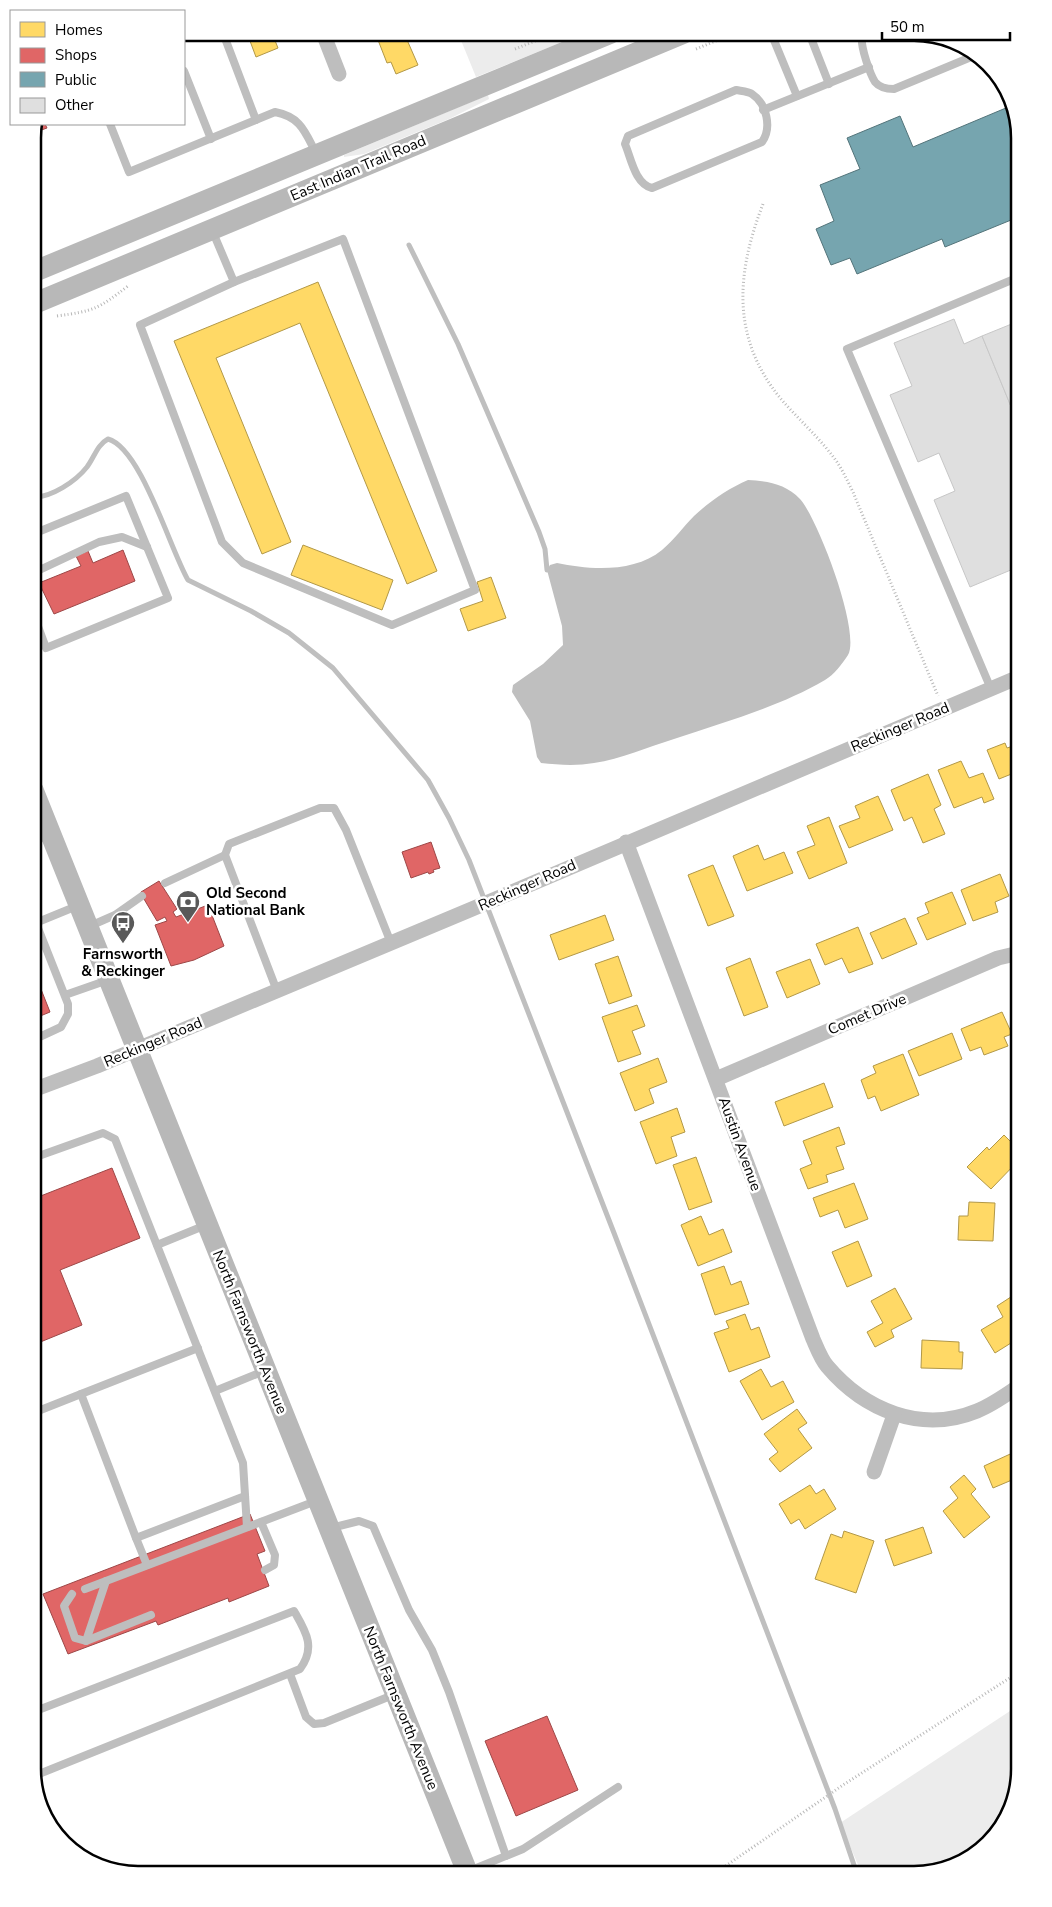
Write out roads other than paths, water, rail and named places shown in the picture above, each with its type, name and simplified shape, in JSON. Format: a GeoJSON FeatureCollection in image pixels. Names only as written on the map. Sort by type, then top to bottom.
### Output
{"type":"FeatureCollection","features":[{"type":"Feature","properties":{"kind":"main road","name":"East Indian Trail Road"},"geometry":{"type":"LineString","coordinates":[[41,269],[592,41]]}},
{"type":"Feature","properties":{"kind":"main road","name":"East Indian Trail Road"},"geometry":{"type":"LineString","coordinates":[[41,301],[665,41]]}},
{"type":"Feature","properties":{"kind":"main road","name":"North Farnsworth Avenue"},"geometry":{"type":"LineString","coordinates":[[42,838],[79,905],[88,926],[464,1866]]}},
{"type":"Feature","properties":{"kind":"street"},"geometry":{"type":"LineString","coordinates":[[327,41],[340,74]]}},
{"type":"Feature","properties":{"kind":"street","name":"Reckinger Road"},"geometry":{"type":"LineString","coordinates":[[41,1087],[138,1049],[1011,681]]}},
{"type":"Feature","properties":{"kind":"street","name":"Austin Avenue"},"geometry":{"type":"LineString","coordinates":[[626,842],[813,1340],[826,1365],[854,1394],[894,1415]]}},
{"type":"Feature","properties":{"kind":"street","name":"Comet Drive"},"geometry":{"type":"LineString","coordinates":[[716,1079],[998,958],[1011,955]]}},
{"type":"Feature","properties":{"kind":"street"},"geometry":{"type":"LineString","coordinates":[[874,1472],[894,1415],[932,1420],[955,1417],[975,1412],[991,1405],[1011,1392]]}},
{"type":"Feature","properties":{"kind":"lane"},"geometry":{"type":"LineString","coordinates":[[226,41],[256,120]]}},
{"type":"Feature","properties":{"kind":"lane"},"geometry":{"type":"LineString","coordinates":[[774,41],[797,96]]}},
{"type":"Feature","properties":{"kind":"lane"},"geometry":{"type":"LineString","coordinates":[[812,41],[829,84]]}},
{"type":"Feature","properties":{"kind":"lane"},"geometry":{"type":"LineString","coordinates":[[862,41],[861,47],[876,82],[888,89],[894,89],[968,58]]}},
{"type":"Feature","properties":{"kind":"lane"},"geometry":{"type":"LineString","coordinates":[[763,110],[870,67]]}},
{"type":"Feature","properties":{"kind":"lane"},"geometry":{"type":"LineString","coordinates":[[185,74],[211,139]]}},
{"type":"Feature","properties":{"kind":"lane"},"geometry":{"type":"LineString","coordinates":[[736,90],[752,94],[763,110],[768,130],[762,142],[652,188],[640,182],[625,144],[628,136],[736,90]]}},
{"type":"Feature","properties":{"kind":"lane"},"geometry":{"type":"LineString","coordinates":[[110,125],[129,172],[276,112],[290,115],[300,124],[317,155]]}},
{"type":"Feature","properties":{"kind":"lane"},"geometry":{"type":"LineString","coordinates":[[212,229],[234,282]]}},
{"type":"Feature","properties":{"kind":"lane"},"geometry":{"type":"LineString","coordinates":[[343,239],[475,590],[392,625],[243,562],[222,542],[140,325],[234,282],[343,239]]}},
{"type":"Feature","properties":{"kind":"lane"},"geometry":{"type":"LineString","coordinates":[[991,689],[847,349],[1011,282]]}},
{"type":"Feature","properties":{"kind":"lane"},"geometry":{"type":"LineString","coordinates":[[41,531],[126,496],[168,598],[46,648],[41,635]]}},
{"type":"Feature","properties":{"kind":"lane"},"geometry":{"type":"LineString","coordinates":[[41,568],[99,542],[122,537],[147,547]]}},
{"type":"Feature","properties":{"kind":"lane"},"geometry":{"type":"LineString","coordinates":[[276,991],[225,856],[229,844],[320,808],[334,808],[346,830],[391,943]]}},
{"type":"Feature","properties":{"kind":"lane"},"geometry":{"type":"LineString","coordinates":[[165,883],[225,856]]}},
{"type":"Feature","properties":{"kind":"lane"},"geometry":{"type":"LineString","coordinates":[[88,926],[115,915],[142,896]]}},
{"type":"Feature","properties":{"kind":"lane"},"geometry":{"type":"LineString","coordinates":[[41,921],[79,905]]}},
{"type":"Feature","properties":{"kind":"lane"},"geometry":{"type":"LineString","coordinates":[[41,940],[68,1004],[68,1014],[61,1027],[41,1036]]}},
{"type":"Feature","properties":{"kind":"lane"},"geometry":{"type":"LineString","coordinates":[[65,995],[109,979]]}},
{"type":"Feature","properties":{"kind":"lane"},"geometry":{"type":"LineString","coordinates":[[41,1155],[103,1133],[115,1139],[243,1463],[247,1527]]}},
{"type":"Feature","properties":{"kind":"lane"},"geometry":{"type":"LineString","coordinates":[[157,1244],[207,1225]]}},
{"type":"Feature","properties":{"kind":"lane"},"geometry":{"type":"LineString","coordinates":[[41,1410],[198,1348]]}},
{"type":"Feature","properties":{"kind":"lane"},"geometry":{"type":"LineString","coordinates":[[215,1391],[266,1371]]}},
{"type":"Feature","properties":{"kind":"lane"},"geometry":{"type":"LineString","coordinates":[[81,1394],[147,1565]]}},
{"type":"Feature","properties":{"kind":"lane"},"geometry":{"type":"LineString","coordinates":[[136,1538],[245,1496]]}},
{"type":"Feature","properties":{"kind":"lane"},"geometry":{"type":"LineString","coordinates":[[86,1589],[317,1500]]}},
{"type":"Feature","properties":{"kind":"lane"},"geometry":{"type":"LineString","coordinates":[[329,1528],[359,1521],[373,1526],[409,1610],[432,1650],[449,1692],[506,1856]]}},
{"type":"Feature","properties":{"kind":"lane"},"geometry":{"type":"LineString","coordinates":[[262,1522],[275,1555],[274,1565],[265,1570]]}},
{"type":"Feature","properties":{"kind":"lane"},"geometry":{"type":"LineString","coordinates":[[86,1641],[106,1581]]}},
{"type":"Feature","properties":{"kind":"lane"},"geometry":{"type":"LineString","coordinates":[[72,1594],[64,1606],[67,1619],[75,1638],[86,1641],[151,1615]]}},
{"type":"Feature","properties":{"kind":"lane"},"geometry":{"type":"LineString","coordinates":[[41,1709],[294,1611],[306,1634],[310,1649],[307,1659],[300,1669],[290,1674],[41,1773]]}},
{"type":"Feature","properties":{"kind":"lane"},"geometry":{"type":"LineString","coordinates":[[290,1674],[306,1717],[314,1724],[324,1723],[395,1694]]}},
{"type":"Feature","properties":{"kind":"lane"},"geometry":{"type":"LineString","coordinates":[[483,1866],[523,1849],[618,1787]]}},
{"type":"Feature","properties":{"kind":"waterway"},"geometry":{"type":"LineString","coordinates":[[409,245],[458,344],[539,532],[545,549],[547,570]]}},
{"type":"Feature","properties":{"kind":"waterway"},"geometry":{"type":"LineString","coordinates":[[41,497],[63,488],[76,478],[87,467],[104,441],[108,439],[120,446],[132,460],[143,479],[188,580],[251,611],[289,633],[333,668],[428,780],[469,860],[835,1809],[854,1866]]}},
{"type":"Feature","properties":{"kind":"place","name":"Old Second National Bank"},"geometry":{"type":"Point","coordinates":[188,923]}},
{"type":"Feature","properties":{"kind":"place","name":"Farnsworth & Reckinger"},"geometry":{"type":"Point","coordinates":[123,944]}}]}
